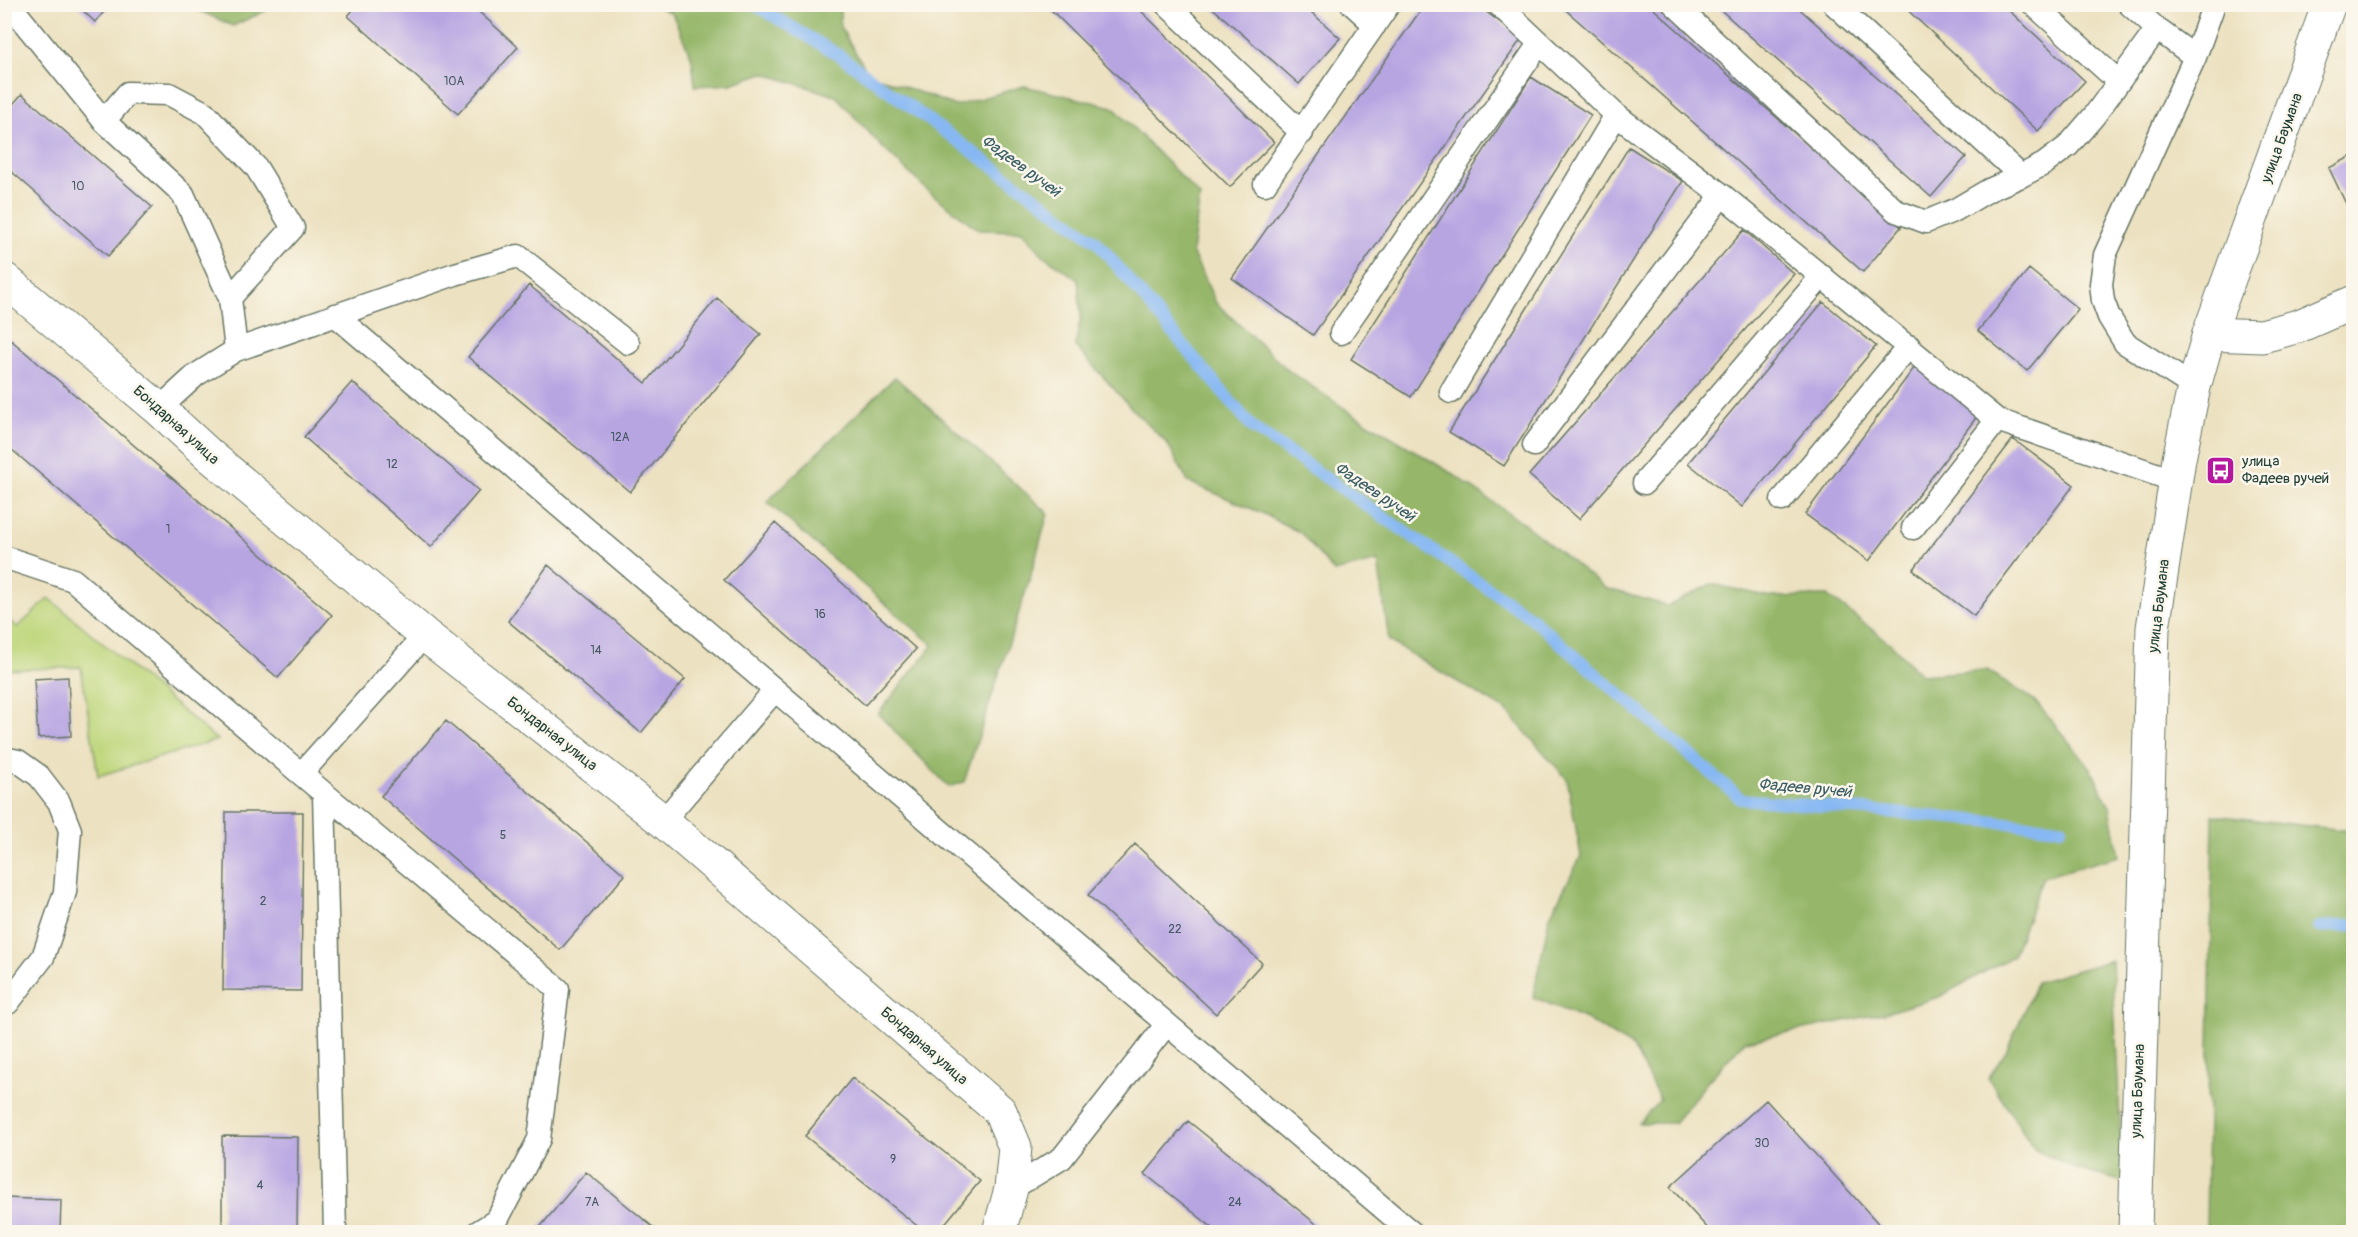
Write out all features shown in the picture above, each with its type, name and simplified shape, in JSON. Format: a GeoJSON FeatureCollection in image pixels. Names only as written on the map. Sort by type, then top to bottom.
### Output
{"type":"FeatureCollection","features":[{"type":"Feature","properties":{"kind":"street","name":"улица Баумана"},"geometry":{"type":"LineString","coordinates":[[2135,1233],[2153,628],[2176,481],[2194,387],[2209,334],[2330,4]]}},
{"type":"Feature","properties":{"kind":"street","name":"Бондарная улица"},"geometry":{"type":"LineString","coordinates":[[4,279],[159,409],[208,454],[425,635],[663,821],[1000,1111],[1015,1147],[1011,1189],[999,1233]]}},
{"type":"Feature","properties":{"kind":"street"},"geometry":{"type":"LineString","coordinates":[[2209,334],[2262,336],[2299,326],[2354,302]]}},
{"type":"Feature","properties":{"kind":"lane"},"geometry":{"type":"LineString","coordinates":[[9,4],[104,121],[183,194],[230,298],[236,350]]}},
{"type":"Feature","properties":{"kind":"lane"},"geometry":{"type":"LineString","coordinates":[[1166,4],[1302,133]]}},
{"type":"Feature","properties":{"kind":"lane"},"geometry":{"type":"LineString","coordinates":[[1352,4],[1375,25]]}},
{"type":"Feature","properties":{"kind":"lane"},"geometry":{"type":"LineString","coordinates":[[1265,184],[1389,4]]}},
{"type":"Feature","properties":{"kind":"lane"},"geometry":{"type":"LineString","coordinates":[[1498,4],[1616,115],[1722,195],[1997,420],[2176,481]]}},
{"type":"Feature","properties":{"kind":"lane"},"geometry":{"type":"LineString","coordinates":[[1674,4],[1896,210],[1926,222],[2044,164],[2068,146],[2094,116],[2157,29]]}},
{"type":"Feature","properties":{"kind":"lane"},"geometry":{"type":"LineString","coordinates":[[1834,4],[2021,176]]}},
{"type":"Feature","properties":{"kind":"lane"},"geometry":{"type":"LineString","coordinates":[[2033,4],[2118,81]]}},
{"type":"Feature","properties":{"kind":"lane"},"geometry":{"type":"LineString","coordinates":[[2129,4],[2157,29],[2195,57]]}},
{"type":"Feature","properties":{"kind":"lane"},"geometry":{"type":"LineString","coordinates":[[2194,387],[2125,343],[2109,317],[2103,301],[2101,284],[2105,255],[2195,57],[2214,4]]}},
{"type":"Feature","properties":{"kind":"lane"},"geometry":{"type":"LineString","coordinates":[[1341,333],[1539,44]]}},
{"type":"Feature","properties":{"kind":"lane"},"geometry":{"type":"LineString","coordinates":[[104,121],[128,93],[169,94],[205,112],[256,167],[293,228],[230,298]]}},
{"type":"Feature","properties":{"kind":"lane"},"geometry":{"type":"LineString","coordinates":[[1451,392],[1616,115]]}},
{"type":"Feature","properties":{"kind":"lane"},"geometry":{"type":"LineString","coordinates":[[1534,445],[1722,195]]}},
{"type":"Feature","properties":{"kind":"lane"},"geometry":{"type":"LineString","coordinates":[[159,409],[196,375],[236,350],[455,274],[518,256],[628,343]]}},
{"type":"Feature","properties":{"kind":"lane"},"geometry":{"type":"LineString","coordinates":[[1644,483],[1822,276]]}},
{"type":"Feature","properties":{"kind":"lane"},"geometry":{"type":"LineString","coordinates":[[335,315],[1411,1233]]}},
{"type":"Feature","properties":{"kind":"lane"},"geometry":{"type":"LineString","coordinates":[[1782,500],[1909,346]]}},
{"type":"Feature","properties":{"kind":"lane"},"geometry":{"type":"LineString","coordinates":[[1913,528],[1997,420]]}},
{"type":"Feature","properties":{"kind":"lane"},"geometry":{"type":"LineString","coordinates":[[4,557],[73,580],[558,990],[539,1139],[497,1220],[478,1233]]}},
{"type":"Feature","properties":{"kind":"lane"},"geometry":{"type":"LineString","coordinates":[[301,774],[425,635]]}},
{"type":"Feature","properties":{"kind":"lane"},"geometry":{"type":"LineString","coordinates":[[663,821],[775,690]]}},
{"type":"Feature","properties":{"kind":"lane"},"geometry":{"type":"LineString","coordinates":[[4,758],[18,761],[39,776],[59,802],[70,830],[65,892],[43,957],[8,1003],[4,1004]]}},
{"type":"Feature","properties":{"kind":"lane"},"geometry":{"type":"LineString","coordinates":[[324,794],[336,1232]]}},
{"type":"Feature","properties":{"kind":"lane"},"geometry":{"type":"LineString","coordinates":[[1011,1189],[1062,1158],[1166,1025]]}},
{"type":"Feature","properties":{"kind":"green space"},"geometry":{"type":"Polygon","coordinates":[[[187,5],[278,5],[233,26],[187,5]]]}},
{"type":"Feature","properties":{"kind":"green space"},"geometry":{"type":"Polygon","coordinates":[[[653,5],[840,5],[840,27],[868,73],[955,106],[1024,86],[1113,107],[1200,196],[1192,252],[1216,303],[1289,371],[1350,412],[1448,471],[1523,523],[1605,588],[1669,606],[1711,584],[1771,597],[1828,596],[1891,644],[1921,675],[1987,670],[2034,700],[2090,767],[2110,807],[2119,856],[2043,877],[2013,956],[1939,997],[1888,1012],[1745,1041],[1674,1123],[1639,1123],[1660,1100],[1633,1047],[1586,1019],[1533,997],[1549,918],[1581,856],[1567,779],[1507,711],[1389,641],[1378,561],[1334,572],[1301,533],[1262,513],[1188,482],[1167,443],[1134,411],[1075,346],[1081,317],[1078,280],[1044,256],[1022,231],[979,230],[927,190],[881,146],[836,96],[763,73],[731,84],[695,86],[692,59],[672,13],[653,5]]]}},
{"type":"Feature","properties":{"kind":"green space"},"geometry":{"type":"Polygon","coordinates":[[[895,377],[1048,513],[1030,578],[964,782],[949,787],[878,714],[933,645],[767,502],[895,377]]]}},
{"type":"Feature","properties":{"kind":"green space"},"geometry":{"type":"Polygon","coordinates":[[[49,598],[217,740],[98,776],[81,667],[5,670],[5,618],[18,627],[49,598]]]}},
{"type":"Feature","properties":{"kind":"green space"},"geometry":{"type":"Polygon","coordinates":[[[2213,815],[2353,831],[2353,1232],[2206,1232],[2213,815]]]}},
{"type":"Feature","properties":{"kind":"green space"},"geometry":{"type":"Polygon","coordinates":[[[2112,960],[2120,1122],[2131,1184],[2077,1169],[2035,1150],[1988,1078],[2006,1052],[2037,982],[2112,960]]]}},
{"type":"Feature","properties":{"kind":"building"},"geometry":{"type":"Polygon","coordinates":[[[76,4],[111,4],[95,22],[76,4]]]}},
{"type":"Feature","properties":{"kind":"building"},"geometry":{"type":"Polygon","coordinates":[[[358,4],[470,4],[518,47],[458,114],[348,16],[358,4]]]}},
{"type":"Feature","properties":{"kind":"building"},"geometry":{"type":"Polygon","coordinates":[[[1045,4],[1134,4],[1274,142],[1230,187],[1045,4]]]}},
{"type":"Feature","properties":{"kind":"building"},"geometry":{"type":"Polygon","coordinates":[[[1208,4],[1302,4],[1340,38],[1299,84],[1208,4]]]}},
{"type":"Feature","properties":{"kind":"building"},"geometry":{"type":"Polygon","coordinates":[[[1425,4],[1475,4],[1522,38],[1313,335],[1232,278],[1425,4]]]}},
{"type":"Feature","properties":{"kind":"building"},"geometry":{"type":"Polygon","coordinates":[[[1559,4],[1648,4],[1901,227],[1863,272],[1559,4]]]}},
{"type":"Feature","properties":{"kind":"building"},"geometry":{"type":"Polygon","coordinates":[[[1714,4],[1794,4],[1966,157],[1931,197],[1714,4]]]}},
{"type":"Feature","properties":{"kind":"building"},"geometry":{"type":"Polygon","coordinates":[[[1901,4],[2002,4],[2085,81],[2038,131],[1901,4]]]}},
{"type":"Feature","properties":{"kind":"building"},"geometry":{"type":"Polygon","coordinates":[[[1531,77],[1591,115],[1411,397],[1351,359],[1531,77]]]}},
{"type":"Feature","properties":{"kind":"building"},"geometry":{"type":"Polygon","coordinates":[[[22,94],[152,207],[108,256],[4,165],[4,114],[22,94]]]}},
{"type":"Feature","properties":{"kind":"building"},"geometry":{"type":"Polygon","coordinates":[[[1629,147],[1683,181],[1504,466],[1449,432],[1629,147]]]}},
{"type":"Feature","properties":{"kind":"building"},"geometry":{"type":"Polygon","coordinates":[[[2352,156],[2354,205],[2348,208],[2329,168],[2352,156]]]}},
{"type":"Feature","properties":{"kind":"building"},"geometry":{"type":"Polygon","coordinates":[[[1744,230],[1794,274],[1579,519],[1529,475],[1744,230]]]}},
{"type":"Feature","properties":{"kind":"building"},"geometry":{"type":"Polygon","coordinates":[[[2029,269],[2078,309],[2027,371],[1978,331],[2029,269]]]}},
{"type":"Feature","properties":{"kind":"building"},"geometry":{"type":"Polygon","coordinates":[[[529,285],[646,383],[717,298],[761,334],[630,492],[468,357],[529,285]]]}},
{"type":"Feature","properties":{"kind":"building"},"geometry":{"type":"Polygon","coordinates":[[[1823,302],[1876,346],[1742,507],[1688,463],[1823,302]]]}},
{"type":"Feature","properties":{"kind":"building"},"geometry":{"type":"Polygon","coordinates":[[[4,334],[332,615],[278,678],[4,443],[4,334]]]}},
{"type":"Feature","properties":{"kind":"building"},"geometry":{"type":"Polygon","coordinates":[[[1917,364],[1981,411],[1869,561],[1805,514],[1917,364]]]}},
{"type":"Feature","properties":{"kind":"building"},"geometry":{"type":"Polygon","coordinates":[[[352,382],[479,491],[431,547],[304,437],[352,382]]]}},
{"type":"Feature","properties":{"kind":"building"},"geometry":{"type":"Polygon","coordinates":[[[2013,439],[2074,485],[1974,616],[1913,570],[2013,439]]]}},
{"type":"Feature","properties":{"kind":"building"},"geometry":{"type":"Polygon","coordinates":[[[775,523],[916,649],[865,705],[724,580],[775,523]]]}},
{"type":"Feature","properties":{"kind":"building"},"geometry":{"type":"Polygon","coordinates":[[[548,565],[685,679],[641,733],[508,621],[548,565]]]}},
{"type":"Feature","properties":{"kind":"building"},"geometry":{"type":"Polygon","coordinates":[[[68,677],[71,736],[38,738],[34,679],[68,677]]]}},
{"type":"Feature","properties":{"kind":"building"},"geometry":{"type":"Polygon","coordinates":[[[446,721],[625,875],[560,950],[381,796],[446,721]]]}},
{"type":"Feature","properties":{"kind":"building"},"geometry":{"type":"Polygon","coordinates":[[[226,812],[303,812],[301,991],[223,990],[226,812]]]}},
{"type":"Feature","properties":{"kind":"building"},"geometry":{"type":"Polygon","coordinates":[[[1135,844],[1262,963],[1216,1014],[1088,895],[1135,844]]]}},
{"type":"Feature","properties":{"kind":"building"},"geometry":{"type":"Polygon","coordinates":[[[852,1078],[980,1181],[938,1232],[925,1232],[805,1136],[852,1078]]]}},
{"type":"Feature","properties":{"kind":"building"},"geometry":{"type":"Polygon","coordinates":[[[1766,1100],[1886,1232],[1711,1232],[1670,1187],[1766,1100]]]}},
{"type":"Feature","properties":{"kind":"building"},"geometry":{"type":"Polygon","coordinates":[[[1188,1121],[1325,1231],[1218,1232],[1145,1174],[1188,1121]]]}},
{"type":"Feature","properties":{"kind":"building"},"geometry":{"type":"Polygon","coordinates":[[[222,1136],[298,1137],[297,1232],[222,1232],[222,1136]]]}},
{"type":"Feature","properties":{"kind":"building"},"geometry":{"type":"Polygon","coordinates":[[[586,1172],[659,1232],[536,1232],[586,1172]]]}},
{"type":"Feature","properties":{"kind":"building"},"geometry":{"type":"Polygon","coordinates":[[[4,1198],[61,1200],[60,1232],[4,1232],[4,1198]]]}},
{"type":"Feature","properties":{"kind":"waterway","name":"Фадеев ручей"},"geometry":{"type":"LineString","coordinates":[[753,4],[839,55],[1097,242],[1253,428],[1530,617],[1741,799],[2061,828]]}},
{"type":"Feature","properties":{"kind":"waterway","name":"Фадеев ручей"},"geometry":{"type":"LineString","coordinates":[[2319,927],[2354,925]]}},
{"type":"Feature","properties":{"kind":"place","name":"улица Фадеев ручей"},"geometry":{"type":"Point","coordinates":[2221,470]}}]}
